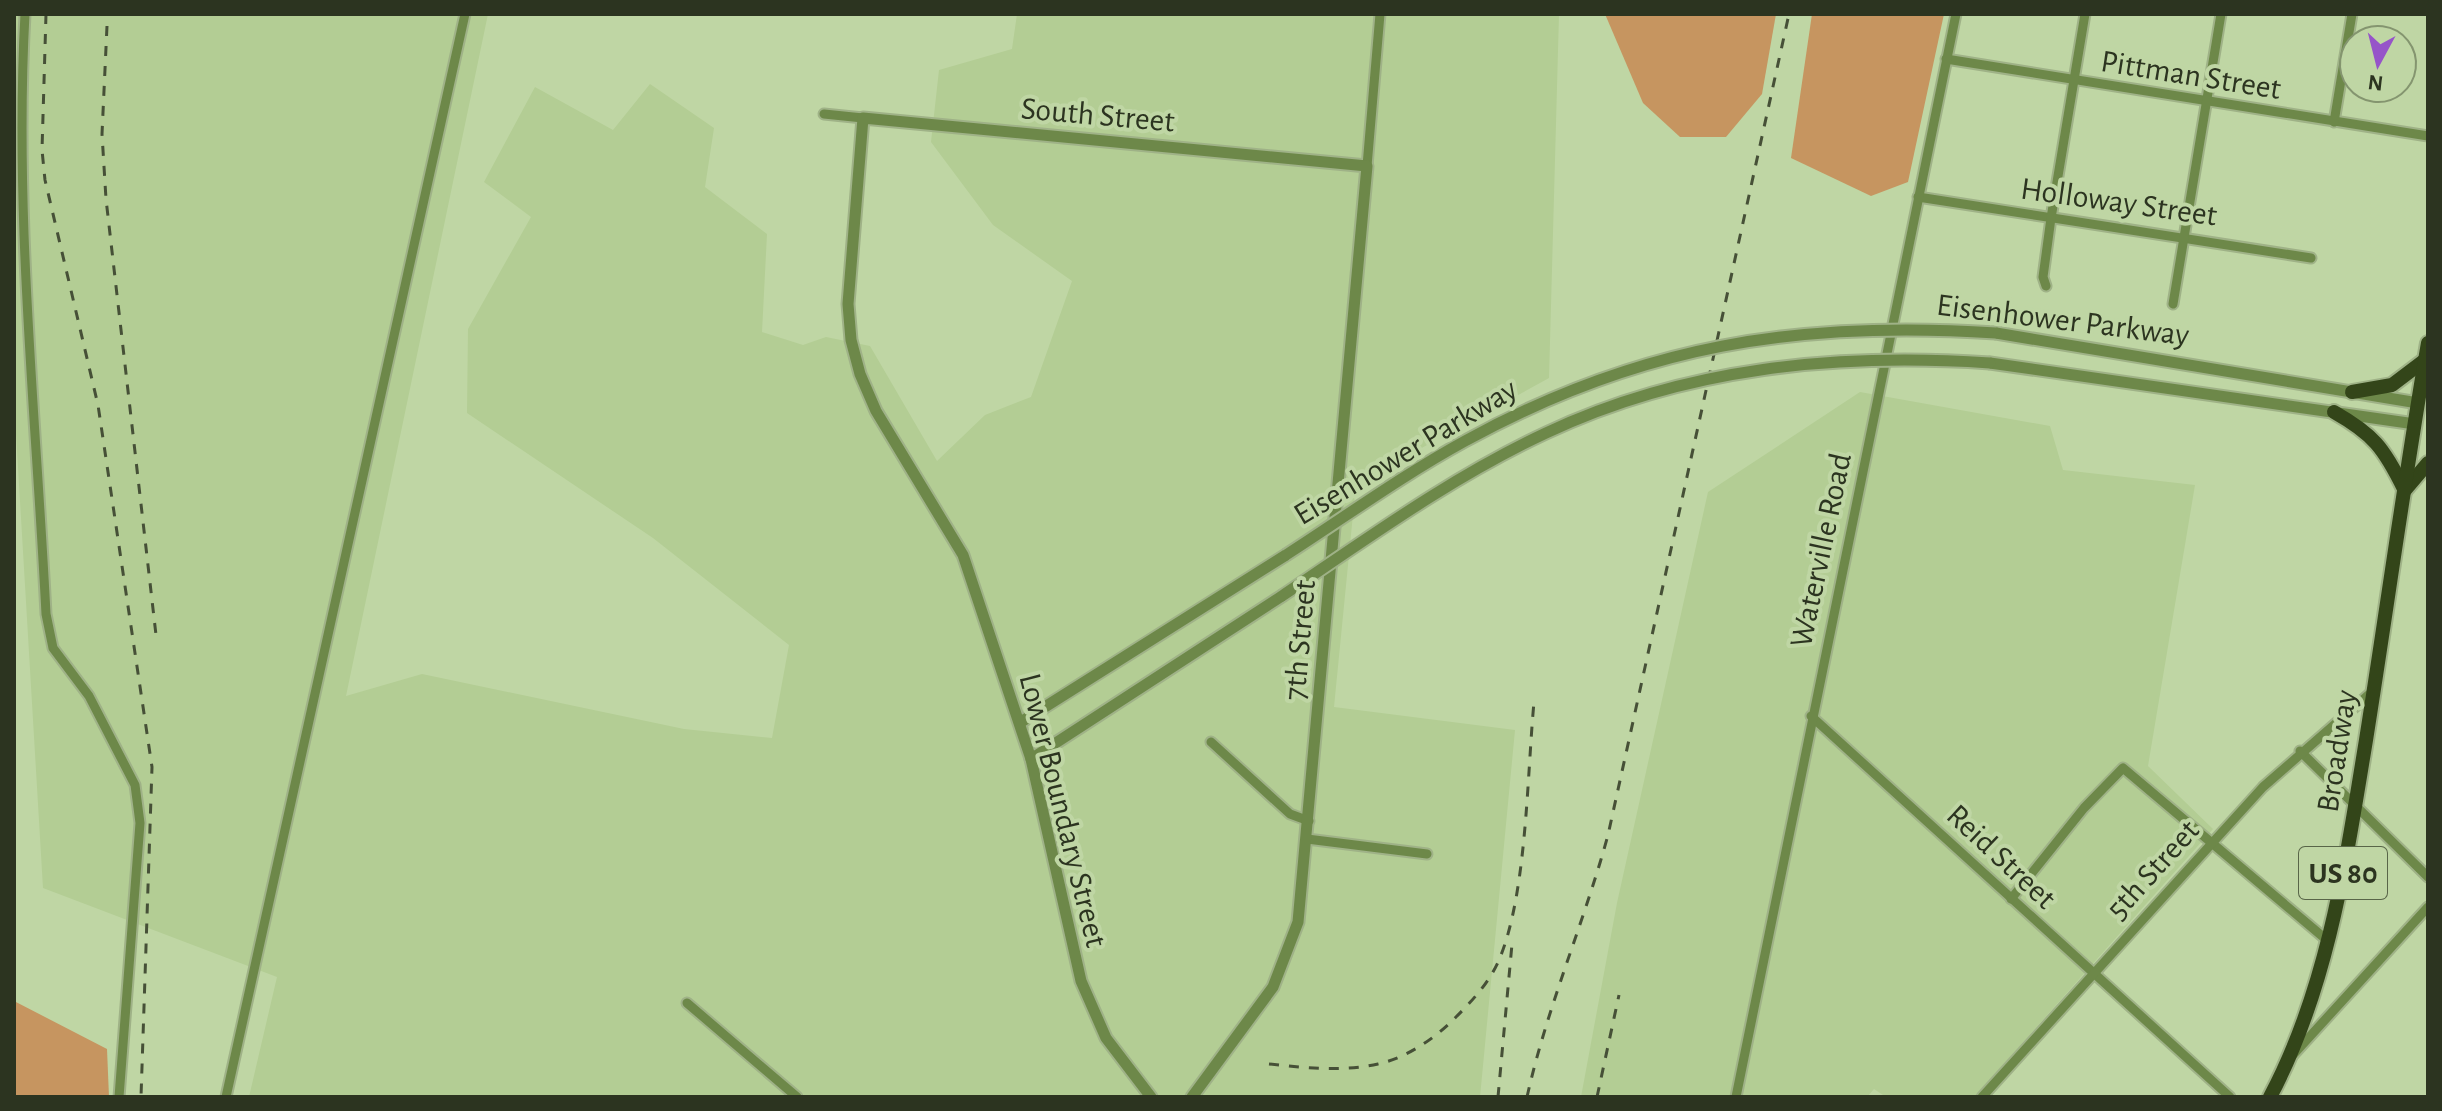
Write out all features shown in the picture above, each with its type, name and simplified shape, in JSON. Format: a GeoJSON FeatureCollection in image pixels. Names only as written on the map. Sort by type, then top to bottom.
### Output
{"type":"FeatureCollection","features":[{"type":"Feature","properties":{"kind":"main road"},"geometry":{"type":"LineString","coordinates":[[2423,404],[2428,343]]}},
{"type":"Feature","properties":{"kind":"main road"},"geometry":{"type":"LineString","coordinates":[[2352,392],[2392,385],[2426,364]]}},
{"type":"Feature","properties":{"kind":"main road","name":"US 80"},"geometry":{"type":"LineString","coordinates":[[2405,491],[2423,404]]}},
{"type":"Feature","properties":{"kind":"main road"},"geometry":{"type":"LineString","coordinates":[[2334,412],[2376,440],[2405,491],[2428,463]]}},
{"type":"Feature","properties":{"kind":"main road","name":"Broadway"},"geometry":{"type":"LineString","coordinates":[[2270,1097],[2290,1059],[2328,941],[2355,807],[2405,491]]}},
{"type":"Feature","properties":{"kind":"street"},"geometry":{"type":"LineString","coordinates":[[25,14],[21,77],[46,614],[53,648],[89,696],[135,785],[140,823],[119,1097]]}},
{"type":"Feature","properties":{"kind":"street"},"geometry":{"type":"LineString","coordinates":[[226,1097],[465,14]]}},
{"type":"Feature","properties":{"kind":"street","name":"7th Street"},"geometry":{"type":"LineString","coordinates":[[1192,1097],[1252,1019],[1282,968],[1298,922],[1380,14]]}},
{"type":"Feature","properties":{"kind":"street","name":"Waterville Road"},"geometry":{"type":"LineString","coordinates":[[1736,1097],[1956,14]]}},
{"type":"Feature","properties":{"kind":"street"},"geometry":{"type":"LineString","coordinates":[[2046,286],[2043,277],[2051,218],[2085,14]]}},
{"type":"Feature","properties":{"kind":"street"},"geometry":{"type":"LineString","coordinates":[[2173,304],[2221,14]]}},
{"type":"Feature","properties":{"kind":"street"},"geometry":{"type":"LineString","coordinates":[[2334,122],[2352,14]]}},
{"type":"Feature","properties":{"kind":"street","name":"Pittman Street"},"geometry":{"type":"LineString","coordinates":[[1946,59],[2428,136]]}},
{"type":"Feature","properties":{"kind":"street","name":"South Street"},"geometry":{"type":"LineString","coordinates":[[824,114],[1367,166]]}},
{"type":"Feature","properties":{"kind":"street","name":"Lower Boundary Street"},"geometry":{"type":"LineString","coordinates":[[863,118],[849,282],[851,340],[876,411],[963,555],[1021,722],[1081,981],[1106,1038],[1151,1097]]}},
{"type":"Feature","properties":{"kind":"street","name":"Holloway Street"},"geometry":{"type":"LineString","coordinates":[[1918,197],[2311,258]]}},
{"type":"Feature","properties":{"kind":"street","name":"Eisenhower Parkway"},"geometry":{"type":"LineString","coordinates":[[1021,722],[1461,443],[1540,403],[1633,368],[1703,348],[1810,331],[1925,328],[1996,333],[2115,350],[2423,404]]}},
{"type":"Feature","properties":{"kind":"street","name":"Eisenhower Parkway"},"geometry":{"type":"LineString","coordinates":[[1031,759],[1465,475],[1549,432],[1640,397],[1738,373],[1821,361],[1892,358],[1990,363],[2421,424]]}},
{"type":"Feature","properties":{"kind":"street","name":"5th Street"},"geometry":{"type":"LineString","coordinates":[[1982,1097],[2211,842],[2300,751],[2374,689]]}},
{"type":"Feature","properties":{"kind":"street","name":"Reid Street"},"geometry":{"type":"LineString","coordinates":[[1811,716],[2091,974],[2230,1097]]}},
{"type":"Feature","properties":{"kind":"street"},"geometry":{"type":"LineString","coordinates":[[1211,742],[1290,814],[1309,821]]}},
{"type":"Feature","properties":{"kind":"street"},"geometry":{"type":"LineString","coordinates":[[2300,751],[2428,876]]}},
{"type":"Feature","properties":{"kind":"street"},"geometry":{"type":"LineString","coordinates":[[2011,899],[2084,808],[2123,768],[2328,941]]}},
{"type":"Feature","properties":{"kind":"street"},"geometry":{"type":"LineString","coordinates":[[1307,839],[1427,854]]}},
{"type":"Feature","properties":{"kind":"street"},"geometry":{"type":"LineString","coordinates":[[2290,1059],[2428,907]]}},
{"type":"Feature","properties":{"kind":"street"},"geometry":{"type":"LineString","coordinates":[[687,1003],[797,1097]]}},
{"type":"Feature","properties":{"kind":"shaded area"},"geometry":{"type":"Polygon","coordinates":[[[14,14],[488,14],[346,696],[422,674],[684,729],[772,738],[789,645],[653,538],[467,413],[468,329],[531,217],[484,182],[535,87],[613,130],[650,84],[714,128],[705,187],[767,234],[762,332],[803,345],[826,337],[870,346],[937,461],[985,415],[1031,397],[1072,281],[993,225],[931,142],[939,70],[1012,49],[1017,14],[1559,14],[1549,378],[1356,484],[1334,707],[1515,730],[1480,1097],[249,1097],[277,977],[43,888],[14,400],[14,14]]]}},
{"type":"Feature","properties":{"kind":"shaded area"},"geometry":{"type":"Polygon","coordinates":[[[1605,14],[1776,14],[1762,94],[1726,137],[1680,137],[1643,103],[1605,14]]]}},
{"type":"Feature","properties":{"kind":"shaded area"},"geometry":{"type":"Polygon","coordinates":[[[1812,14],[1944,14],[1908,182],[1871,196],[1791,158],[1812,14]]]}},
{"type":"Feature","properties":{"kind":"shaded area"},"geometry":{"type":"Polygon","coordinates":[[[1860,392],[2050,426],[2063,470],[2195,485],[2148,766],[2213,829],[1974,1097],[1886,1097],[1874,1089],[1867,1097],[1581,1097],[1617,903],[1708,492],[1860,392]]]}},
{"type":"Feature","properties":{"kind":"shaded area"},"geometry":{"type":"Polygon","coordinates":[[[14,1001],[107,1049],[109,1097],[14,1097],[14,1001]]]}},
{"type":"Feature","properties":{"kind":"railway"},"geometry":{"type":"LineString","coordinates":[[46,14],[42,150],[45,180],[98,405],[152,767],[141,1097]]}},
{"type":"Feature","properties":{"kind":"railway"},"geometry":{"type":"LineString","coordinates":[[1527,1097],[1545,1030],[1608,835],[1789,14]]}},
{"type":"Feature","properties":{"kind":"railway"},"geometry":{"type":"LineString","coordinates":[[107,26],[102,134],[106,199],[156,635]]}},
{"type":"Feature","properties":{"kind":"railway"},"geometry":{"type":"LineString","coordinates":[[1269,1064],[1337,1069],[1388,1061],[1435,1036],[1484,986],[1495,969],[1508,933],[1521,869],[1534,702]]}},
{"type":"Feature","properties":{"kind":"railway"},"geometry":{"type":"LineString","coordinates":[[1498,1097],[1512,944]]}},
{"type":"Feature","properties":{"kind":"railway"},"geometry":{"type":"LineString","coordinates":[[1597,1097],[1619,995]]}}]}
